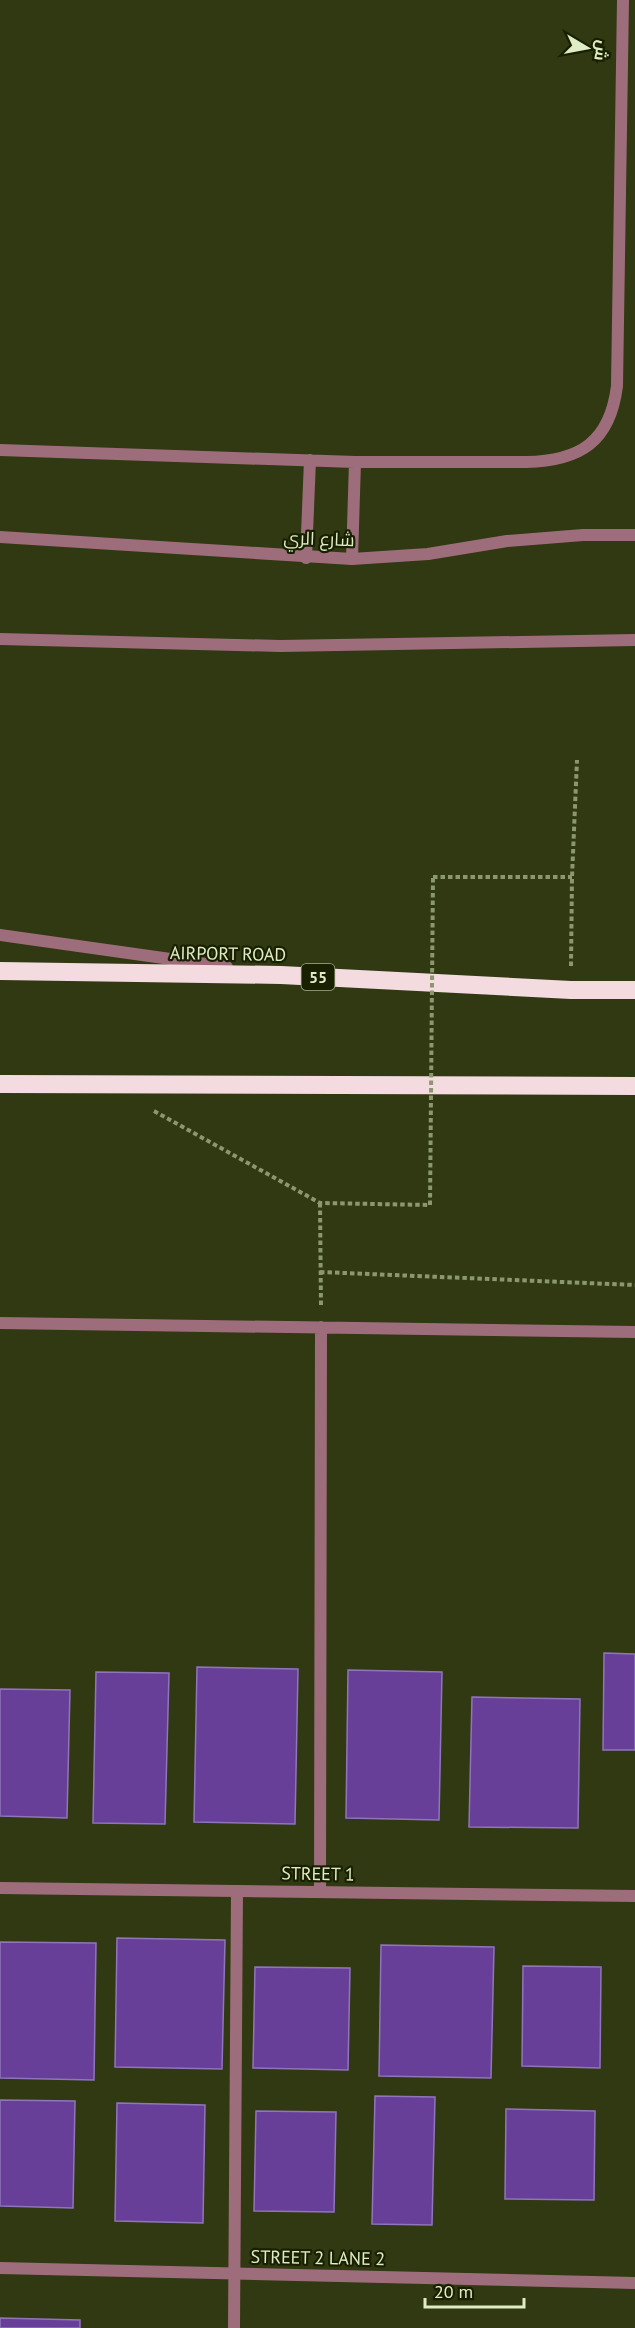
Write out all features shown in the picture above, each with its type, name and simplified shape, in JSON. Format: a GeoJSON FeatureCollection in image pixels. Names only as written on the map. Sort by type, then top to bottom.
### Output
{"type":"FeatureCollection","features":[{"type":"Feature","properties":{"kind":"highway","name":"AIRPORT ROAD"},"geometry":{"type":"LineString","coordinates":[[0,971],[281,975],[571,990],[635,990]]}},
{"type":"Feature","properties":{"kind":"highway"},"geometry":{"type":"LineString","coordinates":[[0,1084],[635,1086]]}},
{"type":"Feature","properties":{"kind":"street"},"geometry":{"type":"LineString","coordinates":[[0,450],[355,462],[549,462],[583,450],[598,437],[606,426],[614,407],[617,386],[623,0]]}},
{"type":"Feature","properties":{"kind":"street"},"geometry":{"type":"LineString","coordinates":[[306,558],[310,460]]}},
{"type":"Feature","properties":{"kind":"street"},"geometry":{"type":"LineString","coordinates":[[352,559],[355,462]]}},
{"type":"Feature","properties":{"kind":"street","name":"شارع الري"},"geometry":{"type":"LineString","coordinates":[[0,537],[306,558],[352,559],[428,554],[507,541],[583,535],[635,535]]}},
{"type":"Feature","properties":{"kind":"street"},"geometry":{"type":"LineString","coordinates":[[0,639],[280,646],[635,640]]}},
{"type":"Feature","properties":{"kind":"street"},"geometry":{"type":"LineString","coordinates":[[0,934],[281,975]]}},
{"type":"Feature","properties":{"kind":"street"},"geometry":{"type":"LineString","coordinates":[[0,1323],[635,1332]]}},
{"type":"Feature","properties":{"kind":"street"},"geometry":{"type":"LineString","coordinates":[[320,1892],[321,1327]]}},
{"type":"Feature","properties":{"kind":"street","name":"STREET 1"},"geometry":{"type":"LineString","coordinates":[[0,1888],[635,1896]]}},
{"type":"Feature","properties":{"kind":"street"},"geometry":{"type":"LineString","coordinates":[[234,2328],[237,1891]]}},
{"type":"Feature","properties":{"kind":"street","name":"STREET 2 LANE 2"},"geometry":{"type":"LineString","coordinates":[[0,2268],[635,2283]]}},
{"type":"Feature","properties":{"kind":"path"},"geometry":{"type":"LineString","coordinates":[[571,990],[572,877],[577,760]]}},
{"type":"Feature","properties":{"kind":"path"},"geometry":{"type":"LineString","coordinates":[[147,1107],[320,1203],[430,1205],[433,877],[572,877]]}},
{"type":"Feature","properties":{"kind":"path"},"geometry":{"type":"LineString","coordinates":[[320,1203],[321,1327]]}},
{"type":"Feature","properties":{"kind":"path"},"geometry":{"type":"LineString","coordinates":[[321,1272],[635,1285]]}},
{"type":"Feature","properties":{"kind":"building"},"geometry":{"type":"Polygon","coordinates":[[[604,1653],[635,1654],[635,1750],[603,1750],[604,1653]]]}},
{"type":"Feature","properties":{"kind":"building"},"geometry":{"type":"Polygon","coordinates":[[[197,1667],[298,1669],[295,1824],[194,1822],[197,1667]]]}},
{"type":"Feature","properties":{"kind":"building"},"geometry":{"type":"Polygon","coordinates":[[[348,1670],[442,1672],[439,1820],[346,1818],[348,1670]]]}},
{"type":"Feature","properties":{"kind":"building"},"geometry":{"type":"Polygon","coordinates":[[[96,1672],[169,1673],[165,1824],[93,1823],[96,1672]]]}},
{"type":"Feature","properties":{"kind":"building"},"geometry":{"type":"Polygon","coordinates":[[[0,1689],[70,1690],[67,1818],[0,1816],[0,1689]]]}},
{"type":"Feature","properties":{"kind":"building"},"geometry":{"type":"Polygon","coordinates":[[[472,1697],[580,1699],[578,1828],[469,1827],[472,1697]]]}},
{"type":"Feature","properties":{"kind":"building"},"geometry":{"type":"Polygon","coordinates":[[[117,1938],[225,1940],[222,2069],[115,2067],[117,1938]]]}},
{"type":"Feature","properties":{"kind":"building"},"geometry":{"type":"Polygon","coordinates":[[[0,1942],[96,1943],[94,2080],[0,2078],[0,1942]]]}},
{"type":"Feature","properties":{"kind":"building"},"geometry":{"type":"Polygon","coordinates":[[[381,1945],[494,1947],[491,2078],[379,2076],[381,1945]]]}},
{"type":"Feature","properties":{"kind":"building"},"geometry":{"type":"Polygon","coordinates":[[[523,1966],[601,1967],[600,2068],[522,2066],[523,1966]]]}},
{"type":"Feature","properties":{"kind":"building"},"geometry":{"type":"Polygon","coordinates":[[[255,1967],[350,1968],[348,2070],[253,2068],[255,1967]]]}},
{"type":"Feature","properties":{"kind":"building"},"geometry":{"type":"Polygon","coordinates":[[[375,2096],[435,2097],[432,2225],[372,2224],[375,2096]]]}},
{"type":"Feature","properties":{"kind":"building"},"geometry":{"type":"Polygon","coordinates":[[[0,2100],[75,2101],[73,2208],[0,2206],[0,2100]]]}},
{"type":"Feature","properties":{"kind":"building"},"geometry":{"type":"Polygon","coordinates":[[[117,2103],[205,2105],[203,2223],[115,2221],[117,2103]]]}},
{"type":"Feature","properties":{"kind":"building"},"geometry":{"type":"Polygon","coordinates":[[[506,2109],[595,2111],[594,2200],[505,2199],[506,2109]]]}},
{"type":"Feature","properties":{"kind":"building"},"geometry":{"type":"Polygon","coordinates":[[[256,2111],[336,2112],[334,2212],[254,2211],[256,2111]]]}},
{"type":"Feature","properties":{"kind":"building"},"geometry":{"type":"Polygon","coordinates":[[[0,2318],[80,2320],[80,2328],[0,2328],[0,2318]]]}}]}
